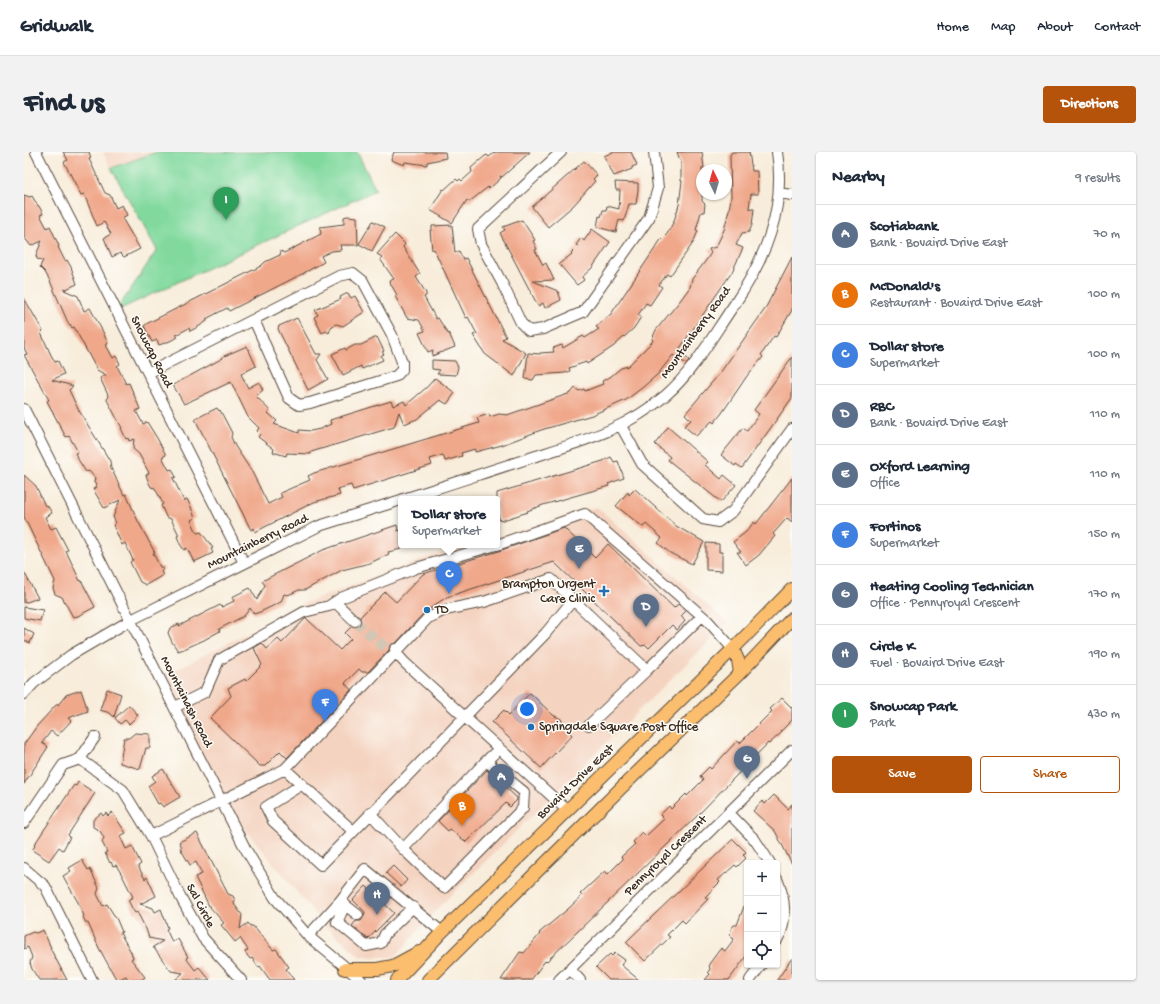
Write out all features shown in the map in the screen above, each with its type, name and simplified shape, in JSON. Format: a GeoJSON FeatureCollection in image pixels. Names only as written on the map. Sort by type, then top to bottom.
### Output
{"type":"FeatureCollection","features":[{"type":"Feature","properties":{"kind":"main road","name":"Bovaird Drive East"},"geometry":{"type":"LineString","coordinates":[[397,980],[442,932],[733,649],[792,589]]}},
{"type":"Feature","properties":{"kind":"main road"},"geometry":{"type":"LineString","coordinates":[[428,980],[621,788],[740,673],[792,618]]}},
{"type":"Feature","properties":{"kind":"main road"},"geometry":{"type":"LineString","coordinates":[[733,649],[738,660],[740,673]]}},
{"type":"Feature","properties":{"kind":"main road"},"geometry":{"type":"LineString","coordinates":[[345,969],[377,969],[393,966],[428,947]]}},
{"type":"Feature","properties":{"kind":"street","name":"Snowcap Road"},"geometry":{"type":"LineString","coordinates":[[36,152],[244,563]]}},
{"type":"Feature","properties":{"kind":"street"},"geometry":{"type":"LineString","coordinates":[[561,152],[478,229],[481,244],[521,323],[529,331],[543,329],[583,312],[645,224],[653,208],[658,188],[654,152]]}},
{"type":"Feature","properties":{"kind":"street","name":"Mountainberry Road"},"geometry":{"type":"LineString","coordinates":[[411,496],[602,434],[621,426],[644,412],[672,389],[690,368],[745,289],[758,267],[768,243],[779,193],[777,152]]}},
{"type":"Feature","properties":{"kind":"street"},"geometry":{"type":"LineString","coordinates":[[779,193],[792,195]]}},
{"type":"Feature","properties":{"kind":"street"},"geometry":{"type":"LineString","coordinates":[[148,373],[339,276],[353,273],[364,281],[392,335],[402,362],[402,370],[396,376],[310,403],[299,405],[289,398],[254,320]]}},
{"type":"Feature","properties":{"kind":"street","name":"Mountainash Road"},"geometry":{"type":"LineString","coordinates":[[24,409],[221,800],[270,891],[308,936],[345,969],[361,980]]}},
{"type":"Feature","properties":{"kind":"street"},"geometry":{"type":"LineString","coordinates":[[621,426],[642,464],[703,519],[718,522],[734,512],[792,429]]}},
{"type":"Feature","properties":{"kind":"street","name":"Mountainberry Road"},"geometry":{"type":"LineString","coordinates":[[24,694],[34,683],[71,655],[131,620],[320,526],[398,500]]}},
{"type":"Feature","properties":{"kind":"street"},"geometry":{"type":"LineString","coordinates":[[500,544],[585,514],[702,616],[733,649]]}},
{"type":"Feature","properties":{"kind":"street"},"geometry":{"type":"LineString","coordinates":[[175,707],[204,692],[219,660],[304,612],[329,606],[338,600],[416,568],[486,548]]}},
{"type":"Feature","properties":{"kind":"street"},"geometry":{"type":"LineString","coordinates":[[151,836],[285,768],[428,618],[445,610],[484,602],[551,580],[647,670]]}},
{"type":"Feature","properties":{"kind":"street"},"geometry":{"type":"LineString","coordinates":[[338,600],[357,619]]}},
{"type":"Feature","properties":{"kind":"street"},"geometry":{"type":"LineString","coordinates":[[301,784],[266,807],[273,821],[321,865],[545,634],[573,600]]}},
{"type":"Feature","properties":{"kind":"street"},"geometry":{"type":"LineString","coordinates":[[590,725],[702,616]]}},
{"type":"Feature","properties":{"kind":"street"},"geometry":{"type":"LineString","coordinates":[[394,652],[567,810]]}},
{"type":"Feature","properties":{"kind":"street"},"geometry":{"type":"LineString","coordinates":[[24,824],[63,765],[80,759],[95,737]]}},
{"type":"Feature","properties":{"kind":"street"},"geometry":{"type":"LineString","coordinates":[[403,849],[499,749]]}},
{"type":"Feature","properties":{"kind":"street","name":"Pennyroyal Crescent"},"geometry":{"type":"LineString","coordinates":[[559,980],[792,750]]}},
{"type":"Feature","properties":{"kind":"street","name":"Sal Circle"},"geometry":{"type":"LineString","coordinates":[[80,759],[123,790],[151,836],[202,938],[241,980]]}},
{"type":"Feature","properties":{"kind":"street"},"geometry":{"type":"LineString","coordinates":[[370,813],[403,849],[444,888],[523,808],[524,792],[486,761]]}},
{"type":"Feature","properties":{"kind":"street"},"geometry":{"type":"LineString","coordinates":[[285,768],[353,831]]}},
{"type":"Feature","properties":{"kind":"street"},"geometry":{"type":"LineString","coordinates":[[728,813],[755,840],[768,860]]}},
{"type":"Feature","properties":{"kind":"street"},"geometry":{"type":"LineString","coordinates":[[24,868],[45,886],[92,980]]}},
{"type":"Feature","properties":{"kind":"street"},"geometry":{"type":"LineString","coordinates":[[308,936],[342,903],[365,869],[442,932]]}},
{"type":"Feature","properties":{"kind":"street"},"geometry":{"type":"LineString","coordinates":[[779,932],[784,914],[783,893],[780,886]]}},
{"type":"Feature","properties":{"kind":"street"},"geometry":{"type":"LineString","coordinates":[[342,903],[337,922],[366,946],[381,943],[385,934],[413,907]]}},
{"type":"Feature","properties":{"kind":"street"},"geometry":{"type":"LineString","coordinates":[[342,903],[358,915]]}},
{"type":"Feature","properties":{"kind":"street"},"geometry":{"type":"LineString","coordinates":[[750,980],[759,968]]}},
{"type":"Feature","properties":{"kind":"street"},"geometry":{"type":"LineString","coordinates":[[570,969],[580,980]]}},
{"type":"Feature","properties":{"kind":"shaded area"},"geometry":{"type":"Polygon","coordinates":[[[103,152],[157,152],[111,168],[103,152]]]}},
{"type":"Feature","properties":{"kind":"shaded area"},"geometry":{"type":"Polygon","coordinates":[[[597,507],[728,623],[441,905],[395,957],[361,957],[327,928],[221,800],[160,678],[302,604],[429,557],[460,548],[500,548],[500,536],[597,507]]]}},
{"type":"Feature","properties":{"kind":"green space"},"geometry":{"type":"Polygon","coordinates":[[[157,152],[357,152],[376,190],[116,311],[157,250],[111,168],[157,152]]]}},
{"type":"Feature","properties":{"kind":"building"},"geometry":{"type":"Polygon","coordinates":[[[63,152],[89,152],[91,158],[89,159],[105,193],[110,195],[116,208],[122,205],[127,215],[122,218],[140,249],[124,257],[120,253],[112,257],[104,238],[111,234],[104,222],[97,226],[84,194],[81,195],[64,162],[68,160],[63,152]]]}},
{"type":"Feature","properties":{"kind":"building"},"geometry":{"type":"Polygon","coordinates":[[[394,152],[445,152],[446,158],[427,162],[427,165],[405,162],[404,165],[391,160],[394,152]]]}},
{"type":"Feature","properties":{"kind":"building"},"geometry":{"type":"Polygon","coordinates":[[[495,152],[530,152],[502,177],[500,176],[501,178],[489,189],[488,187],[469,202],[467,200],[452,223],[430,210],[443,189],[444,190],[456,179],[458,181],[460,179],[462,181],[472,172],[471,168],[485,156],[487,155],[489,157],[495,152]]]}},
{"type":"Feature","properties":{"kind":"building"},"geometry":{"type":"Polygon","coordinates":[[[613,152],[631,152],[637,165],[632,167],[632,169],[614,176],[604,156],[613,152]]]}},
{"type":"Feature","properties":{"kind":"building"},"geometry":{"type":"Polygon","coordinates":[[[677,152],[702,152],[704,164],[696,164],[696,200],[702,200],[705,204],[704,212],[701,212],[696,230],[698,231],[693,243],[670,276],[667,274],[659,285],[662,287],[650,305],[646,303],[638,315],[641,317],[634,328],[614,346],[587,364],[586,362],[569,368],[570,371],[565,373],[536,375],[533,380],[525,379],[528,353],[540,354],[554,352],[553,348],[562,345],[563,348],[583,336],[585,338],[599,329],[596,327],[611,314],[660,241],[667,234],[674,221],[679,205],[682,181],[681,163],[677,152]]]}},
{"type":"Feature","properties":{"kind":"building"},"geometry":{"type":"Polygon","coordinates":[[[732,152],[749,152],[752,171],[757,171],[758,194],[751,194],[749,208],[754,209],[752,225],[749,232],[742,233],[736,245],[743,248],[732,272],[678,351],[689,360],[686,364],[673,355],[658,374],[626,400],[592,415],[541,430],[502,445],[475,452],[475,449],[461,453],[462,456],[445,461],[443,455],[430,459],[432,465],[353,490],[351,485],[338,489],[340,495],[314,502],[255,532],[254,528],[251,530],[195,419],[217,408],[219,411],[220,410],[232,433],[231,437],[235,446],[252,472],[268,504],[282,497],[280,493],[310,480],[308,476],[314,473],[479,423],[477,418],[489,414],[490,417],[499,414],[507,415],[571,393],[575,388],[579,391],[584,389],[585,391],[603,384],[602,381],[610,377],[621,368],[628,366],[653,341],[652,339],[656,330],[690,287],[692,279],[711,253],[709,249],[716,247],[724,230],[731,200],[732,200],[732,164],[730,164],[730,155],[732,152]]]}},
{"type":"Feature","properties":{"kind":"building"},"geometry":{"type":"Polygon","coordinates":[[[584,161],[597,175],[593,179],[595,181],[573,206],[548,227],[532,207],[584,161]]]}},
{"type":"Feature","properties":{"kind":"building"},"geometry":{"type":"Polygon","coordinates":[[[615,182],[638,183],[636,204],[629,204],[624,221],[619,220],[616,232],[597,227],[599,216],[601,217],[603,210],[606,210],[607,206],[619,209],[620,190],[616,190],[615,182]]]}},
{"type":"Feature","properties":{"kind":"building"},"geometry":{"type":"Polygon","coordinates":[[[24,195],[30,197],[32,196],[39,206],[43,214],[40,215],[47,228],[50,226],[65,261],[67,260],[71,267],[77,284],[64,290],[78,296],[84,311],[90,308],[103,332],[108,344],[106,345],[113,358],[116,356],[120,364],[117,366],[126,384],[129,383],[140,409],[136,411],[143,424],[147,422],[157,438],[166,455],[162,457],[169,470],[172,469],[176,477],[173,478],[184,501],[187,499],[191,507],[195,518],[191,520],[197,533],[201,532],[213,548],[211,549],[213,553],[194,562],[187,548],[184,550],[180,544],[177,536],[179,535],[171,519],[166,517],[161,505],[163,504],[155,488],[151,487],[149,483],[146,475],[149,473],[139,454],[133,449],[134,439],[129,441],[128,438],[126,439],[122,428],[107,400],[108,395],[100,378],[106,375],[97,370],[74,327],[72,328],[70,324],[69,325],[50,281],[40,267],[43,260],[37,259],[36,255],[42,241],[31,246],[24,237],[24,195]]]}},
{"type":"Feature","properties":{"kind":"building"},"geometry":{"type":"Polygon","coordinates":[[[344,217],[357,217],[358,245],[340,245],[341,250],[332,251],[321,256],[324,262],[302,274],[229,311],[227,308],[206,319],[207,321],[198,327],[190,331],[189,328],[176,335],[178,337],[170,341],[159,345],[157,340],[152,342],[144,326],[148,323],[261,266],[265,262],[280,255],[281,251],[284,253],[321,234],[320,227],[344,224],[344,217]]]}},
{"type":"Feature","properties":{"kind":"building"},"geometry":{"type":"Polygon","coordinates":[[[522,220],[535,240],[533,241],[537,249],[535,250],[543,265],[546,263],[554,280],[533,281],[558,291],[561,300],[545,308],[543,303],[538,306],[500,233],[505,230],[503,227],[522,220]]]}},
{"type":"Feature","properties":{"kind":"building"},"geometry":{"type":"Polygon","coordinates":[[[373,221],[385,227],[372,251],[359,244],[373,221]]]}},
{"type":"Feature","properties":{"kind":"building"},"geometry":{"type":"Polygon","coordinates":[[[452,225],[455,253],[459,251],[463,259],[466,258],[506,337],[502,339],[526,353],[514,376],[485,354],[473,335],[477,334],[468,317],[466,318],[434,249],[432,250],[430,230],[432,230],[432,226],[452,225]]]}},
{"type":"Feature","properties":{"kind":"building"},"geometry":{"type":"Polygon","coordinates":[[[592,229],[610,242],[592,268],[582,277],[584,280],[577,285],[559,264],[572,254],[571,253],[578,246],[576,245],[581,238],[584,241],[592,229]]]}},
{"type":"Feature","properties":{"kind":"building"},"geometry":{"type":"Polygon","coordinates":[[[395,234],[405,244],[403,247],[420,274],[416,277],[426,293],[426,296],[424,297],[436,319],[438,318],[448,334],[449,333],[455,347],[432,356],[433,350],[428,352],[419,333],[425,331],[419,320],[407,318],[395,296],[397,295],[389,281],[394,279],[380,259],[382,257],[377,254],[395,234]]]}},
{"type":"Feature","properties":{"kind":"building"},"geometry":{"type":"Polygon","coordinates":[[[792,257],[792,310],[776,337],[774,336],[761,355],[763,357],[747,376],[722,413],[714,423],[712,421],[696,436],[684,426],[691,420],[685,414],[720,373],[765,309],[792,257]]]}},
{"type":"Feature","properties":{"kind":"building"},"geometry":{"type":"Polygon","coordinates":[[[348,293],[351,298],[355,296],[364,312],[343,326],[336,324],[331,327],[329,333],[326,331],[322,333],[314,317],[318,315],[315,310],[341,299],[340,297],[348,293]]]}},
{"type":"Feature","properties":{"kind":"building"},"geometry":{"type":"Polygon","coordinates":[[[24,298],[43,331],[41,333],[51,355],[55,362],[58,361],[64,374],[52,380],[73,386],[69,390],[78,409],[110,461],[111,468],[124,495],[126,494],[155,553],[153,553],[160,567],[164,568],[161,572],[163,575],[146,585],[140,582],[130,562],[133,560],[125,543],[122,545],[113,525],[116,523],[113,517],[120,500],[104,508],[93,489],[97,487],[94,482],[95,478],[89,471],[86,472],[79,461],[75,453],[78,452],[69,436],[66,437],[47,401],[49,400],[24,355],[27,354],[24,348],[24,298]]]}},
{"type":"Feature","properties":{"kind":"building"},"geometry":{"type":"Polygon","coordinates":[[[297,318],[316,354],[321,354],[317,360],[328,379],[308,390],[278,329],[279,326],[297,318]]]}},
{"type":"Feature","properties":{"kind":"building"},"geometry":{"type":"Polygon","coordinates":[[[377,337],[384,351],[382,352],[384,354],[381,356],[383,360],[362,369],[361,366],[343,375],[332,354],[345,348],[346,350],[355,345],[361,345],[377,337]]]}},
{"type":"Feature","properties":{"kind":"building"},"geometry":{"type":"Polygon","coordinates":[[[247,346],[256,366],[241,374],[248,388],[259,382],[263,390],[256,396],[270,411],[268,413],[277,421],[274,424],[299,433],[299,430],[311,431],[320,429],[331,424],[330,420],[391,401],[393,406],[404,401],[406,405],[435,378],[455,393],[447,404],[440,400],[417,419],[404,424],[399,412],[394,427],[311,452],[311,454],[287,453],[286,456],[273,452],[274,449],[258,437],[260,434],[257,431],[259,428],[248,417],[231,382],[184,404],[173,385],[223,358],[222,357],[247,346]]]}},
{"type":"Feature","properties":{"kind":"building"},"geometry":{"type":"Polygon","coordinates":[[[792,357],[792,398],[742,468],[736,464],[735,466],[721,455],[743,428],[747,431],[759,414],[754,410],[792,357]]]}},
{"type":"Feature","properties":{"kind":"building"},"geometry":{"type":"Polygon","coordinates":[[[432,360],[455,361],[458,367],[456,375],[437,374],[440,370],[432,369],[432,360]]]}},
{"type":"Feature","properties":{"kind":"building"},"geometry":{"type":"Polygon","coordinates":[[[668,427],[708,462],[705,465],[721,479],[724,475],[736,485],[721,502],[668,460],[670,457],[655,444],[668,427]]]}},
{"type":"Feature","properties":{"kind":"building"},"geometry":{"type":"Polygon","coordinates":[[[611,457],[614,462],[618,461],[624,478],[608,484],[609,486],[543,505],[527,511],[528,512],[500,521],[500,496],[497,496],[497,493],[603,461],[611,457]]]}},
{"type":"Feature","properties":{"kind":"building"},"geometry":{"type":"Polygon","coordinates":[[[24,475],[36,486],[45,506],[47,505],[52,513],[45,517],[51,529],[56,527],[68,550],[66,551],[80,581],[81,580],[95,607],[78,616],[73,617],[62,597],[55,594],[53,588],[55,581],[24,517],[24,475]]]}},
{"type":"Feature","properties":{"kind":"building"},"geometry":{"type":"Polygon","coordinates":[[[792,478],[792,522],[787,518],[773,534],[775,536],[759,555],[746,565],[737,552],[741,552],[733,542],[746,532],[754,522],[756,524],[792,478]]]}},
{"type":"Feature","properties":{"kind":"building"},"geometry":{"type":"Polygon","coordinates":[[[635,489],[676,526],[704,542],[692,564],[670,553],[658,543],[662,538],[646,524],[643,527],[616,506],[628,492],[629,495],[635,489]]]}},
{"type":"Feature","properties":{"kind":"building"},"geometry":{"type":"Polygon","coordinates":[[[397,525],[398,548],[401,549],[388,552],[389,554],[370,563],[342,570],[305,590],[299,590],[288,595],[284,594],[281,602],[260,612],[254,614],[250,608],[244,616],[219,629],[220,631],[184,649],[178,651],[172,642],[168,633],[170,628],[179,624],[179,626],[220,605],[222,607],[234,601],[232,597],[250,588],[257,600],[265,585],[262,581],[323,550],[397,525]]]}},
{"type":"Feature","properties":{"kind":"building"},"geometry":{"type":"Polygon","coordinates":[[[564,528],[595,558],[608,544],[674,608],[678,604],[686,611],[681,616],[685,621],[677,630],[672,625],[649,648],[646,645],[641,646],[554,562],[447,597],[436,604],[423,614],[396,643],[390,645],[389,650],[368,672],[362,672],[359,669],[345,683],[351,690],[287,758],[280,751],[265,766],[260,766],[210,718],[231,696],[228,688],[245,679],[246,681],[262,665],[254,648],[262,643],[267,649],[278,639],[282,643],[306,618],[340,650],[351,639],[345,633],[352,626],[359,626],[361,622],[360,617],[385,592],[396,602],[423,574],[499,551],[564,528]]]}},
{"type":"Feature","properties":{"kind":"building"},"geometry":{"type":"Polygon","coordinates":[[[706,543],[719,544],[719,552],[722,552],[722,571],[706,570],[706,543]]]}},
{"type":"Feature","properties":{"kind":"building"},"geometry":{"type":"Polygon","coordinates":[[[24,572],[38,598],[24,603],[24,572]]]}},
{"type":"Feature","properties":{"kind":"building"},"geometry":{"type":"Polygon","coordinates":[[[24,607],[43,610],[40,621],[24,618],[24,607]]]}},
{"type":"Feature","properties":{"kind":"building"},"geometry":{"type":"Polygon","coordinates":[[[24,628],[34,634],[30,643],[24,640],[24,628]]]}},
{"type":"Feature","properties":{"kind":"building"},"geometry":{"type":"Polygon","coordinates":[[[107,689],[121,694],[114,717],[110,713],[100,710],[107,689]]]}},
{"type":"Feature","properties":{"kind":"building"},"geometry":{"type":"Polygon","coordinates":[[[81,690],[88,711],[68,718],[71,721],[57,736],[51,731],[42,743],[48,747],[24,784],[24,744],[37,726],[66,695],[81,690]]]}},
{"type":"Feature","properties":{"kind":"building"},"geometry":{"type":"Polygon","coordinates":[[[530,693],[553,715],[561,719],[564,726],[572,735],[541,768],[492,722],[504,710],[509,715],[530,693]]]}},
{"type":"Feature","properties":{"kind":"building"},"geometry":{"type":"Polygon","coordinates":[[[782,698],[792,708],[792,720],[780,732],[781,733],[769,744],[768,743],[698,815],[546,962],[545,961],[531,980],[501,980],[520,952],[524,953],[540,934],[539,933],[582,896],[580,894],[605,871],[608,874],[623,859],[621,857],[635,844],[633,842],[642,832],[646,836],[664,819],[660,815],[669,806],[671,809],[686,794],[687,796],[703,780],[700,776],[709,767],[711,769],[737,741],[740,743],[772,711],[770,709],[782,698]]]}},
{"type":"Feature","properties":{"kind":"building"},"geometry":{"type":"Polygon","coordinates":[[[129,705],[138,715],[129,724],[125,720],[120,724],[115,718],[129,705]]]}},
{"type":"Feature","properties":{"kind":"building"},"geometry":{"type":"Polygon","coordinates":[[[135,733],[150,734],[150,748],[146,748],[140,769],[120,763],[124,738],[129,738],[135,733]]]}},
{"type":"Feature","properties":{"kind":"building"},"geometry":{"type":"Polygon","coordinates":[[[163,769],[180,797],[163,807],[160,803],[158,804],[148,786],[155,781],[152,776],[163,769]]]}},
{"type":"Feature","properties":{"kind":"building"},"geometry":{"type":"Polygon","coordinates":[[[487,770],[517,798],[517,800],[510,807],[506,803],[466,842],[450,829],[448,831],[438,821],[487,770]]]}},
{"type":"Feature","properties":{"kind":"building"},"geometry":{"type":"Polygon","coordinates":[[[78,782],[95,793],[68,835],[70,837],[63,850],[59,847],[49,861],[32,850],[74,785],[76,786],[78,782]]]}},
{"type":"Feature","properties":{"kind":"building"},"geometry":{"type":"Polygon","coordinates":[[[774,795],[788,809],[792,804],[792,864],[775,831],[753,811],[762,801],[765,804],[774,795]]]}},
{"type":"Feature","properties":{"kind":"building"},"geometry":{"type":"Polygon","coordinates":[[[112,812],[126,833],[120,836],[126,849],[132,846],[141,864],[138,866],[145,879],[147,877],[156,896],[140,904],[153,908],[155,912],[161,909],[168,928],[166,929],[172,942],[178,939],[188,957],[186,958],[195,970],[199,967],[210,980],[175,980],[183,973],[171,971],[153,947],[163,941],[149,938],[137,912],[135,913],[128,900],[133,897],[122,875],[116,865],[113,866],[111,862],[110,863],[105,853],[107,852],[102,842],[104,838],[100,831],[93,827],[93,820],[101,813],[103,816],[106,813],[108,816],[112,812]]]}},
{"type":"Feature","properties":{"kind":"building"},"geometry":{"type":"Polygon","coordinates":[[[197,833],[228,894],[233,896],[235,900],[234,904],[242,915],[240,929],[248,923],[250,926],[253,926],[273,950],[276,949],[289,967],[286,969],[294,980],[270,980],[260,966],[258,967],[252,958],[250,959],[247,955],[245,952],[248,950],[240,938],[235,942],[221,925],[224,923],[209,906],[195,877],[202,874],[196,862],[190,865],[180,848],[182,847],[179,842],[197,833]]]}},
{"type":"Feature","properties":{"kind":"building"},"geometry":{"type":"Polygon","coordinates":[[[733,839],[746,852],[743,855],[746,858],[737,867],[735,865],[718,880],[720,882],[705,897],[708,899],[685,923],[682,920],[667,935],[670,937],[645,961],[626,942],[733,839]]]}},
{"type":"Feature","properties":{"kind":"building"},"geometry":{"type":"Polygon","coordinates":[[[82,860],[88,870],[90,869],[99,888],[97,894],[103,906],[107,904],[117,920],[122,932],[120,933],[131,952],[133,958],[131,959],[145,977],[141,980],[128,980],[126,976],[118,980],[115,977],[99,948],[88,923],[86,923],[83,917],[84,916],[79,904],[63,876],[71,871],[69,868],[82,860]]]}},
{"type":"Feature","properties":{"kind":"building"},"geometry":{"type":"Polygon","coordinates":[[[393,866],[407,880],[401,887],[386,873],[393,866]]]}},
{"type":"Feature","properties":{"kind":"building"},"geometry":{"type":"Polygon","coordinates":[[[366,886],[394,913],[368,939],[352,926],[356,921],[361,921],[364,916],[365,912],[353,900],[366,886]]]}},
{"type":"Feature","properties":{"kind":"building"},"geometry":{"type":"Polygon","coordinates":[[[744,906],[744,959],[729,980],[705,980],[710,974],[708,972],[710,969],[709,964],[721,948],[725,951],[734,939],[730,936],[731,929],[734,925],[737,925],[744,906]]]}},
{"type":"Feature","properties":{"kind":"building"},"geometry":{"type":"Polygon","coordinates":[[[43,930],[50,948],[67,980],[39,980],[32,969],[30,963],[32,957],[28,947],[24,949],[24,936],[43,930]]]}},
{"type":"Feature","properties":{"kind":"building"},"geometry":{"type":"Polygon","coordinates":[[[615,953],[625,960],[621,965],[639,980],[609,980],[596,967],[610,954],[612,956],[615,953]]]}},
{"type":"Feature","properties":{"kind":"building"},"geometry":{"type":"Polygon","coordinates":[[[792,958],[792,980],[777,980],[792,958]]]}},
{"type":"Feature","properties":{"kind":"tunnel"},"geometry":{"type":"LineString","coordinates":[[355,621],[391,653]]}},
{"type":"Feature","properties":{"kind":"place","name":"Snowcap Park"},"geometry":{"type":"Point","coordinates":[226,220]}},
{"type":"Feature","properties":{"kind":"place","name":"Oxford Learning"},"geometry":{"type":"Point","coordinates":[579,569]}},
{"type":"Feature","properties":{"kind":"place","name":"Brampton Urgent Care Clinic"},"geometry":{"type":"Point","coordinates":[604,591]}},
{"type":"Feature","properties":{"kind":"place","name":"Dollar store"},"geometry":{"type":"Point","coordinates":[449,594]}},
{"type":"Feature","properties":{"kind":"place","name":"TD"},"geometry":{"type":"Point","coordinates":[427,610]}},
{"type":"Feature","properties":{"kind":"place","name":"RBC"},"geometry":{"type":"Point","coordinates":[646,627]}},
{"type":"Feature","properties":{"kind":"place","name":"Fortinos"},"geometry":{"type":"Point","coordinates":[325,722]}},
{"type":"Feature","properties":{"kind":"place","name":"Springdale Square Post Office"},"geometry":{"type":"Point","coordinates":[531,727]}},
{"type":"Feature","properties":{"kind":"place","name":"Heating Cooling Technician"},"geometry":{"type":"Point","coordinates":[747,779]}},
{"type":"Feature","properties":{"kind":"place","name":"Scotiabank"},"geometry":{"type":"Point","coordinates":[501,797]}},
{"type":"Feature","properties":{"kind":"place","name":"McDonald's"},"geometry":{"type":"Point","coordinates":[462,826]}},
{"type":"Feature","properties":{"kind":"place","name":"Circle K"},"geometry":{"type":"Point","coordinates":[377,915]}}]}
